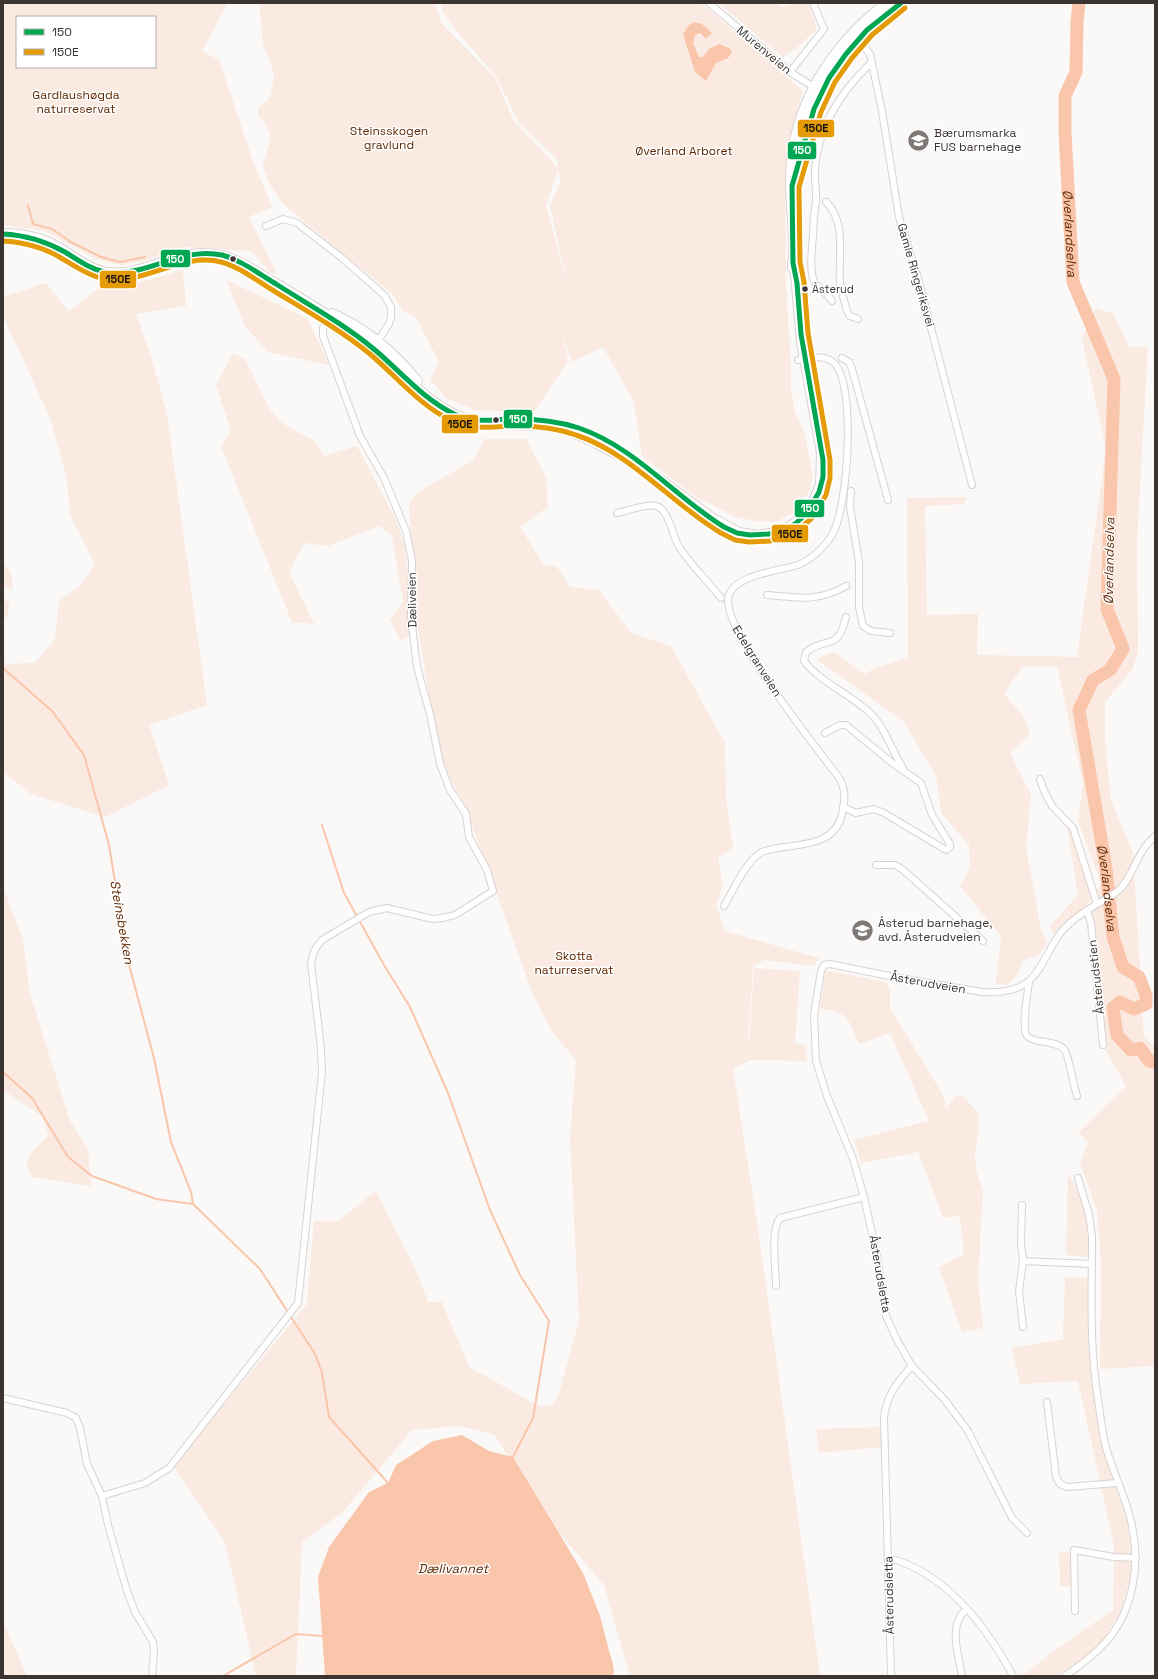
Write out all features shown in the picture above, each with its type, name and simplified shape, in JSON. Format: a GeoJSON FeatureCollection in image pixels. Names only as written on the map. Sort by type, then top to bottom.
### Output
{"type":"FeatureCollection","features":[{"type":"Feature","properties":{"kind":"main road"},"geometry":{"type":"LineString","coordinates":[[856,36],[887,3]]}},
{"type":"Feature","properties":{"kind":"main road"},"geometry":{"type":"LineString","coordinates":[[3,234],[22,235],[46,242],[90,267],[107,272],[129,272],[187,254],[209,253],[225,257],[241,264],[330,316],[375,345],[419,390],[448,411],[458,416],[473,421],[493,422],[510,419],[566,423],[595,435],[619,449],[713,520],[730,530],[748,536],[758,536],[780,532],[796,523],[810,510],[821,486],[823,466],[814,413],[808,403],[792,303],[792,186],[818,90],[834,55],[856,36],[901,3]]}},
{"type":"Feature","properties":{"kind":"street","name":"Murenveien"},"geometry":{"type":"LineString","coordinates":[[709,3],[790,72],[818,90]]}},
{"type":"Feature","properties":{"kind":"street"},"geometry":{"type":"LineString","coordinates":[[790,72],[824,28],[813,3]]}},
{"type":"Feature","properties":{"kind":"street","name":"Gamle Ringeriksvei"},"geometry":{"type":"LineString","coordinates":[[856,36],[870,54],[899,217],[918,278],[972,485]]}},
{"type":"Feature","properties":{"kind":"street"},"geometry":{"type":"LineString","coordinates":[[832,301],[828,294],[816,285],[812,275],[813,214],[816,199],[815,168],[820,142],[832,112],[845,91],[858,75],[872,62]]}},
{"type":"Feature","properties":{"kind":"street"},"geometry":{"type":"LineString","coordinates":[[826,202],[832,208],[837,218],[842,294],[848,314],[858,319]]}},
{"type":"Feature","properties":{"kind":"street"},"geometry":{"type":"LineString","coordinates":[[266,226],[283,220],[297,223],[377,287],[391,308],[389,324],[375,345]]}},
{"type":"Feature","properties":{"kind":"street","name":"Dæliveien"},"geometry":{"type":"LineString","coordinates":[[102,1496],[145,1483],[169,1468],[298,1303],[322,1072],[321,1048],[311,964],[312,954],[316,946],[322,940],[369,912],[387,908],[433,919],[442,918],[455,915],[494,891],[487,870],[469,837],[466,814],[450,790],[440,764],[430,714],[417,667],[414,650],[411,617],[412,561],[409,542],[401,516],[355,424],[325,343],[323,328],[330,316]]}},
{"type":"Feature","properties":{"kind":"street","name":"Edelgranveien"},"geometry":{"type":"LineString","coordinates":[[801,359],[818,357],[830,360],[838,368],[843,381],[848,448],[844,490],[836,525],[834,532],[824,546],[812,557],[800,564],[751,577],[734,587],[728,600],[729,614],[771,686],[840,779],[845,797],[844,807]]}},
{"type":"Feature","properties":{"kind":"street"},"geometry":{"type":"LineString","coordinates":[[842,358],[849,362],[852,369],[888,500]]}},
{"type":"Feature","properties":{"kind":"street"},"geometry":{"type":"LineString","coordinates":[[851,491],[850,507],[858,562],[859,608],[863,626],[871,631],[890,632]]}},
{"type":"Feature","properties":{"kind":"street"},"geometry":{"type":"LineString","coordinates":[[617,513],[651,505],[658,507],[665,514],[678,544],[692,566],[703,576],[721,598]]}},
{"type":"Feature","properties":{"kind":"street"},"geometry":{"type":"LineString","coordinates":[[767,595],[808,599],[819,598],[846,586]]}},
{"type":"Feature","properties":{"kind":"street"},"geometry":{"type":"LineString","coordinates":[[846,618],[842,632],[838,638],[834,642],[806,652],[804,661],[871,714],[886,735],[893,752],[904,771]]}},
{"type":"Feature","properties":{"kind":"street"},"geometry":{"type":"LineString","coordinates":[[724,906],[752,860],[756,856],[770,850],[826,838],[840,824],[844,807],[856,813],[874,809],[884,813],[946,850],[950,847],[950,844],[932,815],[921,783],[846,726],[840,725],[825,732]]}},
{"type":"Feature","properties":{"kind":"street"},"geometry":{"type":"LineString","coordinates":[[1040,779],[1044,791],[1052,806],[1073,828],[1097,904]]}},
{"type":"Feature","properties":{"kind":"street","name":"Åsterudveien"},"geometry":{"type":"LineString","coordinates":[[824,964],[982,992],[1004,992],[1017,988],[1029,981],[1039,968],[1055,939],[1074,919],[1116,893],[1124,884],[1137,859],[1155,836]]}},
{"type":"Feature","properties":{"kind":"street"},"geometry":{"type":"LineString","coordinates":[[876,865],[894,865],[902,869],[983,941]]}},
{"type":"Feature","properties":{"kind":"street","name":"Åsterudstien"},"geometry":{"type":"LineString","coordinates":[[1087,910],[1091,923],[1103,1045]]}},
{"type":"Feature","properties":{"kind":"street","name":"Åsterudsletta"},"geometry":{"type":"LineString","coordinates":[[824,964],[821,971],[814,1016],[816,1061],[827,1096],[853,1159],[864,1197],[877,1256],[886,1316],[897,1340],[912,1366],[891,1391],[884,1417],[891,1676]]}},
{"type":"Feature","properties":{"kind":"street","name":"Åsterudveien"},"geometry":{"type":"LineString","coordinates":[[1029,981],[1024,1026],[1026,1035],[1032,1040],[1053,1043],[1065,1049],[1069,1056],[1071,1077],[1077,1096]]}},
{"type":"Feature","properties":{"kind":"street"},"geometry":{"type":"LineString","coordinates":[[1064,1676],[1087,1660],[1106,1643],[1121,1619],[1130,1595],[1136,1558],[1131,1521],[1117,1483],[1105,1442],[1093,1368],[1092,1264],[1089,1215],[1078,1178]]}},
{"type":"Feature","properties":{"kind":"street"},"geometry":{"type":"LineString","coordinates":[[776,1286],[774,1238],[776,1223],[780,1218],[864,1197]]}},
{"type":"Feature","properties":{"kind":"street"},"geometry":{"type":"LineString","coordinates":[[1022,1205],[1021,1244],[1023,1261],[1019,1291],[1022,1327]]}},
{"type":"Feature","properties":{"kind":"street"},"geometry":{"type":"LineString","coordinates":[[1023,1261],[1092,1264]]}},
{"type":"Feature","properties":{"kind":"street"},"geometry":{"type":"LineString","coordinates":[[912,1366],[944,1399],[968,1431],[1012,1518],[1027,1533]]}},
{"type":"Feature","properties":{"kind":"street"},"geometry":{"type":"LineString","coordinates":[[3,1398],[67,1413],[76,1418],[80,1428],[87,1464],[102,1496],[108,1525],[127,1591],[136,1612],[153,1642],[154,1651],[152,1676]]}},
{"type":"Feature","properties":{"kind":"street"},"geometry":{"type":"LineString","coordinates":[[1047,1402],[1056,1477],[1060,1484],[1067,1487],[1117,1483]]}},
{"type":"Feature","properties":{"kind":"street"},"geometry":{"type":"LineString","coordinates":[[1074,1611],[1074,1550],[1114,1557],[1136,1558]]}},
{"type":"Feature","properties":{"kind":"street"},"geometry":{"type":"LineString","coordinates":[[889,1558],[916,1567],[948,1591],[967,1609],[986,1632],[1013,1676]]}},
{"type":"Feature","properties":{"kind":"street"},"geometry":{"type":"LineString","coordinates":[[962,1676],[956,1631],[958,1619],[967,1609]]}},
{"type":"Feature","properties":{"kind":"green space","name":"Gardlaushøgda naturreservat"},"geometry":{"type":"Polygon","coordinates":[[[3,3],[228,3],[202,51],[219,60],[253,161],[272,207],[249,217],[277,274],[270,273],[251,251],[184,247],[144,261],[120,265],[96,259],[45,231],[3,225],[3,3]]]}},
{"type":"Feature","properties":{"kind":"green space"},"geometry":{"type":"Polygon","coordinates":[[[259,3],[435,3],[442,24],[495,78],[514,121],[558,168],[557,159],[519,123],[496,76],[459,34],[443,13],[441,3],[701,3],[803,91],[793,126],[785,167],[786,286],[791,388],[795,412],[805,435],[813,477],[807,495],[791,514],[776,522],[754,521],[733,516],[695,496],[642,456],[634,402],[603,347],[572,362],[563,337],[568,361],[534,412],[475,410],[446,398],[430,379],[439,362],[416,317],[403,311],[392,294],[283,204],[268,182],[263,165],[271,137],[266,125],[258,115],[258,109],[261,104],[267,101],[271,94],[274,73],[263,44],[259,3]],[[558,170],[546,205],[569,291],[550,206],[561,181],[558,170]]]}},
{"type":"Feature","properties":{"kind":"green space"},"geometry":{"type":"Polygon","coordinates":[[[718,3],[779,3],[781,7],[794,3],[809,3],[817,29],[799,46],[783,57],[718,3]]]}},
{"type":"Feature","properties":{"kind":"green space"},"geometry":{"type":"Polygon","coordinates":[[[183,270],[186,306],[136,314],[152,359],[167,415],[207,705],[149,725],[169,785],[105,817],[31,794],[3,772],[3,631],[5,664],[35,663],[55,639],[59,601],[81,585],[95,564],[70,515],[66,475],[50,418],[3,316],[3,297],[46,283],[69,312],[101,286],[134,284],[183,270]]]}},
{"type":"Feature","properties":{"kind":"green space"},"geometry":{"type":"Polygon","coordinates":[[[226,280],[308,319],[329,365],[268,352],[245,326],[226,280]]]}},
{"type":"Feature","properties":{"kind":"green space"},"geometry":{"type":"Polygon","coordinates":[[[1096,308],[1113,314],[1129,347],[1148,347],[1137,540],[1138,652],[1132,670],[1105,702],[1105,737],[1111,801],[1133,852],[1144,1037],[1155,1047],[1155,1366],[1100,1369],[1101,1261],[1097,1211],[1080,1163],[1088,1142],[1078,1133],[1126,1086],[1103,1045],[1088,908],[1101,883],[1078,822],[1083,784],[1057,666],[1022,667],[1004,694],[1025,718],[1030,734],[1010,753],[1031,795],[1026,847],[1041,930],[1047,942],[1039,955],[1023,960],[1016,977],[1007,985],[996,984],[1001,936],[960,886],[970,868],[969,845],[941,813],[936,776],[904,722],[816,659],[834,652],[865,674],[875,668],[908,658],[907,498],[968,497],[963,504],[925,506],[927,615],[978,614],[977,655],[1084,657],[1077,656],[1106,450],[1082,338],[1096,308]]]}},
{"type":"Feature","properties":{"kind":"green space"},"geometry":{"type":"Polygon","coordinates":[[[233,353],[245,359],[270,410],[282,423],[315,441],[324,456],[357,446],[394,516],[405,545],[412,635],[401,641],[390,620],[403,602],[392,536],[379,526],[328,546],[304,543],[289,572],[314,624],[292,622],[221,446],[231,431],[216,385],[233,353]]]}},
{"type":"Feature","properties":{"kind":"green space","name":"Skotta naturreservat"},"geometry":{"type":"Polygon","coordinates":[[[484,439],[526,439],[546,477],[548,507],[520,527],[543,564],[557,567],[570,587],[599,590],[631,633],[671,646],[725,743],[726,797],[733,847],[718,858],[723,885],[716,905],[725,931],[819,958],[814,966],[764,960],[753,967],[748,1042],[754,968],[800,971],[795,1044],[805,1045],[807,1061],[750,1060],[733,1069],[759,1235],[820,1676],[630,1676],[604,1585],[556,1529],[494,1434],[460,1426],[412,1430],[342,1513],[302,1542],[296,1676],[256,1676],[225,1542],[173,1466],[307,1304],[314,1221],[338,1221],[376,1191],[416,1270],[428,1302],[442,1302],[469,1367],[539,1406],[551,1406],[558,1397],[579,1320],[570,1138],[576,1060],[553,1033],[533,995],[491,878],[479,851],[482,853],[465,806],[438,751],[415,609],[409,503],[418,492],[474,460],[484,439]]]}},
{"type":"Feature","properties":{"kind":"green space"},"geometry":{"type":"Polygon","coordinates":[[[3,561],[11,574],[13,590],[3,586],[3,561]]]}},
{"type":"Feature","properties":{"kind":"green space"},"geometry":{"type":"Polygon","coordinates":[[[3,600],[9,602],[8,616],[3,619],[3,600]]]}},
{"type":"Feature","properties":{"kind":"green space"},"geometry":{"type":"Polygon","coordinates":[[[1067,826],[1070,826],[1093,895],[1085,908],[1053,934],[1050,926],[1078,895],[1067,826]]]}},
{"type":"Feature","properties":{"kind":"green space"},"geometry":{"type":"Polygon","coordinates":[[[3,887],[23,940],[30,994],[70,1121],[88,1149],[91,1186],[32,1177],[26,1163],[33,1151],[48,1135],[42,1116],[3,1090],[3,887]]]}},
{"type":"Feature","properties":{"kind":"green space"},"geometry":{"type":"Polygon","coordinates":[[[826,970],[885,982],[890,991],[890,1008],[943,1095],[946,1108],[956,1096],[962,1095],[978,1113],[979,1128],[975,1153],[976,1171],[983,1190],[978,1281],[983,1328],[962,1332],[939,1267],[964,1254],[960,1216],[943,1218],[918,1152],[861,1163],[854,1140],[929,1121],[890,1033],[859,1044],[850,1023],[846,1018],[836,1012],[820,1009],[826,970]]]}},
{"type":"Feature","properties":{"kind":"green space"},"geometry":{"type":"Polygon","coordinates":[[[1068,1173],[1083,1204],[1086,1214],[1089,1257],[1066,1255],[1068,1173]]]}},
{"type":"Feature","properties":{"kind":"green space"},"geometry":{"type":"Polygon","coordinates":[[[1065,1277],[1091,1278],[1089,1337],[1091,1379],[1117,1491],[1128,1523],[1133,1565],[1121,1612],[1097,1648],[1071,1668],[1056,1676],[1022,1676],[1055,1650],[1113,1610],[1114,1546],[1078,1381],[1020,1384],[1012,1348],[1063,1339],[1065,1277]]]}},
{"type":"Feature","properties":{"kind":"green space"},"geometry":{"type":"Polygon","coordinates":[[[881,1427],[882,1447],[819,1453],[816,1429],[881,1427]]]}},
{"type":"Feature","properties":{"kind":"green space"},"geometry":{"type":"Polygon","coordinates":[[[1072,1552],[1072,1584],[1066,1587],[1060,1585],[1059,1553],[1072,1552]]]}},
{"type":"Feature","properties":{"kind":"green space"},"geometry":{"type":"Polygon","coordinates":[[[3,1622],[27,1676],[3,1676],[3,1622]]]}},
{"type":"Feature","properties":{"kind":"water"},"geometry":{"type":"Polygon","coordinates":[[[694,22],[702,24],[712,33],[706,39],[700,33],[695,35],[693,43],[699,57],[703,57],[709,49],[719,44],[729,48],[732,52],[728,58],[716,63],[706,81],[695,72],[683,34],[689,25],[694,22]]]}},
{"type":"Feature","properties":{"kind":"water","name":"Dælivannet"},"geometry":{"type":"Polygon","coordinates":[[[462,1435],[489,1451],[513,1457],[583,1573],[600,1616],[614,1669],[613,1676],[325,1676],[318,1577],[329,1547],[369,1492],[388,1483],[396,1465],[433,1441],[462,1435]]]}},
{"type":"Feature","properties":{"kind":"waterway","name":"Øverlandselva"},"geometry":{"type":"LineString","coordinates":[[1079,3],[1076,72],[1065,96],[1065,132],[1073,282],[1114,379],[1107,609],[1123,649],[1110,670],[1093,680],[1079,710],[1106,868],[1113,937],[1123,967],[1139,977],[1146,995],[1146,1004],[1134,1009],[1120,1002],[1113,1008],[1117,1035],[1131,1050],[1140,1048],[1149,1061],[1155,1062]]}},
{"type":"Feature","properties":{"kind":"waterway"},"geometry":{"type":"LineString","coordinates":[[28,205],[33,224],[52,229],[71,242],[101,257],[120,262],[145,257]]}},
{"type":"Feature","properties":{"kind":"waterway","name":"Steinsbekken"},"geometry":{"type":"LineString","coordinates":[[3,668],[52,711],[84,755],[109,845],[128,961],[154,1058],[171,1142],[191,1192],[193,1204]]}},
{"type":"Feature","properties":{"kind":"waterway"},"geometry":{"type":"LineString","coordinates":[[322,825],[344,893],[384,965],[410,1007],[448,1093],[490,1210],[520,1275],[549,1321],[533,1418],[513,1457]]}},
{"type":"Feature","properties":{"kind":"waterway"},"geometry":{"type":"LineString","coordinates":[[3,1072],[32,1098],[68,1157],[92,1176],[156,1199],[193,1204]]}},
{"type":"Feature","properties":{"kind":"waterway"},"geometry":{"type":"LineString","coordinates":[[193,1204],[260,1269],[315,1354],[322,1373],[329,1417],[388,1483]]}},
{"type":"Feature","properties":{"kind":"waterway"},"geometry":{"type":"LineString","coordinates":[[223,1676],[296,1634],[323,1636]]}},
{"type":"Feature","properties":{"kind":"transit line","name":"150"},"geometry":{"type":"LineString","coordinates":[[3,234],[27,237],[43,242],[65,252],[89,266],[105,272],[120,273],[135,271],[178,258],[207,253],[229,257],[250,268],[351,332],[375,350],[432,401],[454,414],[476,420],[522,419],[547,421],[579,428],[599,436],[618,447],[654,473],[706,515],[724,527],[737,533],[750,535],[769,534],[782,531],[795,524],[807,513],[819,492],[823,477],[823,460],[801,334],[797,283],[793,263],[792,186],[814,109],[829,78],[846,54],[867,30],[901,3]]}},
{"type":"Feature","properties":{"kind":"transit line","name":"150E"},"geometry":{"type":"LineString","coordinates":[[3,241],[26,244],[40,248],[88,273],[105,279],[120,280],[149,274],[192,261],[206,260],[228,264],[268,287],[347,337],[370,354],[419,399],[452,421],[475,427],[539,427],[554,429],[576,435],[596,443],[633,466],[685,508],[721,533],[735,540],[749,542],[770,541],[784,537],[799,529],[812,518],[826,495],[830,478],[830,460],[808,333],[804,282],[800,262],[799,187],[821,112],[835,82],[852,58],[872,35],[905,8]]}},
{"type":"Feature","properties":{"kind":"place","name":"Bærumsmarka FUS barnehage"},"geometry":{"type":"Point","coordinates":[919,140]}},
{"type":"Feature","properties":{"kind":"place","name":"Åsterud"},"geometry":{"type":"Point","coordinates":[805,289]}},
{"type":"Feature","properties":{"kind":"place","name":"Åsterud barnehage, avd. Åsterudveien"},"geometry":{"type":"Point","coordinates":[863,930]}},
{"type":"Feature","properties":{"kind":"park label","name":"Steinsskogen gravlund"},"geometry":{"type":"Point","coordinates":[389,138]}},
{"type":"Feature","properties":{"kind":"park label","name":"Øverland Arboret"},"geometry":{"type":"Point","coordinates":[684,151]}}]}
